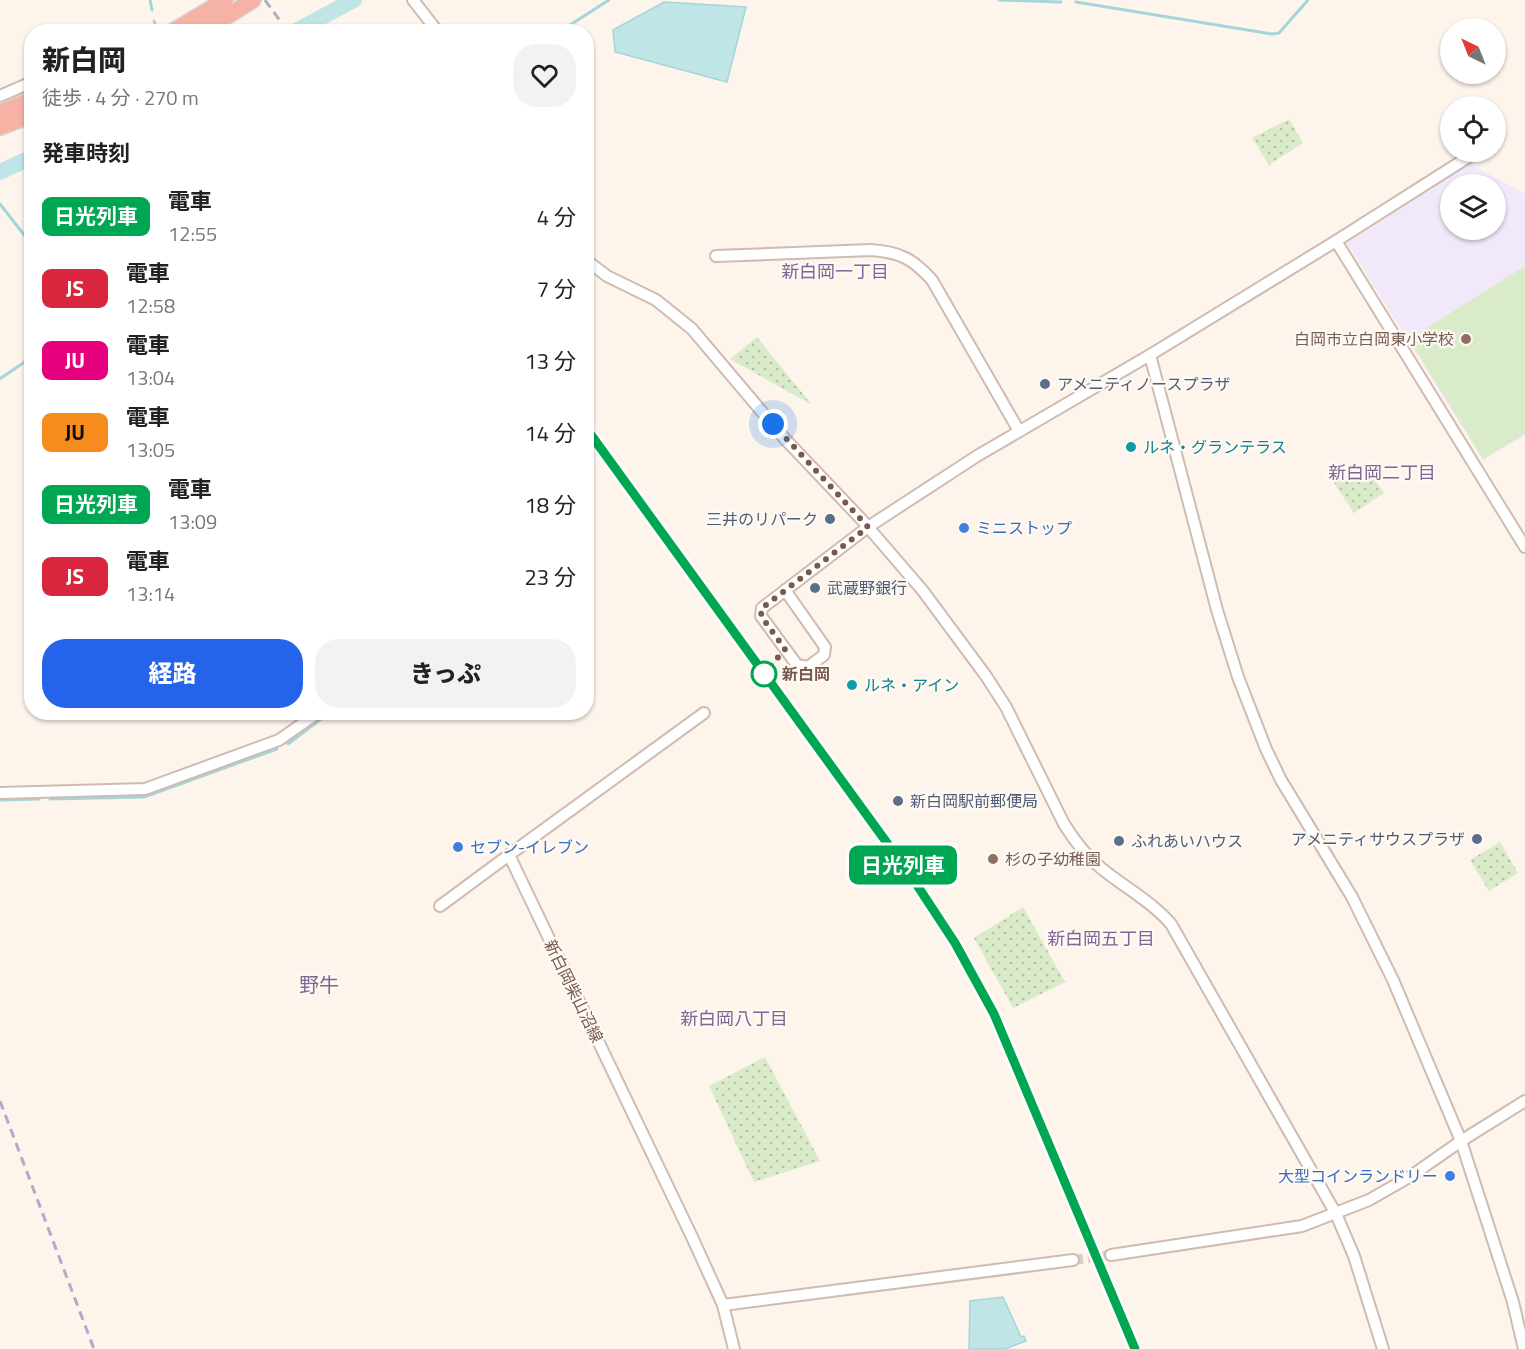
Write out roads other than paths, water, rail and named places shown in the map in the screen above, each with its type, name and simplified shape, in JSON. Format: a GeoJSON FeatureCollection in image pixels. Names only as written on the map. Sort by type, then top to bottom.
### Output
{"type":"FeatureCollection","features":[{"type":"Feature","properties":{"kind":"highway"},"geometry":{"type":"LineString","coordinates":[[185,24],[225,0]]}},
{"type":"Feature","properties":{"kind":"highway"},"geometry":{"type":"LineString","coordinates":[[215,24],[253,0]]}},
{"type":"Feature","properties":{"kind":"highway"},"geometry":{"type":"LineString","coordinates":[[0,112],[24,103]]}},
{"type":"Feature","properties":{"kind":"highway"},"geometry":{"type":"LineString","coordinates":[[0,127],[24,118]]}},
{"type":"Feature","properties":{"kind":"street"},"geometry":{"type":"LineString","coordinates":[[413,0],[432,24]]}},
{"type":"Feature","properties":{"kind":"street"},"geometry":{"type":"LineString","coordinates":[[0,96],[24,86]]}},
{"type":"Feature","properties":{"kind":"street"},"geometry":{"type":"LineString","coordinates":[[785,590],[825,647],[824,655],[808,668],[797,665],[761,616],[762,608],[785,590],[868,527],[977,456],[1150,356],[1461,162]]}},
{"type":"Feature","properties":{"kind":"street"},"geometry":{"type":"LineString","coordinates":[[1336,241],[1525,547]]}},
{"type":"Feature","properties":{"kind":"street"},"geometry":{"type":"LineString","coordinates":[[716,255],[871,250],[887,251],[908,258],[932,280],[1018,431]]}},
{"type":"Feature","properties":{"kind":"street"},"geometry":{"type":"LineString","coordinates":[[594,267],[656,300],[692,329],[785,439],[868,527],[923,591],[986,676],[1006,707],[1064,824],[1075,841],[1100,867],[1157,908],[1171,924],[1336,1214],[1354,1256],[1383,1349]]}},
{"type":"Feature","properties":{"kind":"street"},"geometry":{"type":"LineString","coordinates":[[1150,356],[1217,610],[1238,677],[1281,780],[1352,897],[1388,970],[1461,1141],[1513,1302],[1524,1349]]}},
{"type":"Feature","properties":{"kind":"street"},"geometry":{"type":"LineString","coordinates":[[440,906],[704,713]]}},
{"type":"Feature","properties":{"kind":"street"},"geometry":{"type":"LineString","coordinates":[[0,793],[145,789],[279,740],[308,720]]}},
{"type":"Feature","properties":{"kind":"street","name":"新白岡柴山沼線"},"geometry":{"type":"LineString","coordinates":[[509,855],[723,1305],[734,1349]]}},
{"type":"Feature","properties":{"kind":"street"},"geometry":{"type":"LineString","coordinates":[[1111,1255],[1269,1233],[1302,1226],[1336,1214],[1369,1200],[1411,1176],[1525,1101]]}},
{"type":"Feature","properties":{"kind":"street"},"geometry":{"type":"LineString","coordinates":[[723,1305],[1073,1260]]}},
{"type":"Feature","properties":{"kind":"water"},"geometry":{"type":"Polygon","coordinates":[[[664,2],[746,7],[727,82],[615,52],[613,30],[664,2]]]}},
{"type":"Feature","properties":{"kind":"water"},"geometry":{"type":"Polygon","coordinates":[[[1003,1297],[1021,1337],[1024,1336],[1026,1341],[1005,1349],[969,1349],[970,1301],[1003,1297]]]}},
{"type":"Feature","properties":{"kind":"waterway"},"geometry":{"type":"LineString","coordinates":[[150,0],[152,10]]}},
{"type":"Feature","properties":{"kind":"waterway"},"geometry":{"type":"LineString","coordinates":[[309,24],[354,0]]}},
{"type":"Feature","properties":{"kind":"waterway"},"geometry":{"type":"LineString","coordinates":[[572,24],[609,0]]}},
{"type":"Feature","properties":{"kind":"waterway"},"geometry":{"type":"LineString","coordinates":[[999,0],[1061,2]]}},
{"type":"Feature","properties":{"kind":"waterway"},"geometry":{"type":"LineString","coordinates":[[1076,2],[1272,34],[1279,33],[1308,0]]}},
{"type":"Feature","properties":{"kind":"waterway"},"geometry":{"type":"LineString","coordinates":[[0,172],[24,161]]}},
{"type":"Feature","properties":{"kind":"waterway"},"geometry":{"type":"LineString","coordinates":[[0,204],[24,235]]}},
{"type":"Feature","properties":{"kind":"waterway"},"geometry":{"type":"LineString","coordinates":[[1,378],[24,362]]}},
{"type":"Feature","properties":{"kind":"waterway"},"geometry":{"type":"LineString","coordinates":[[288,744],[320,720]]}},
{"type":"Feature","properties":{"kind":"waterway"},"geometry":{"type":"LineString","coordinates":[[50,799],[144,797],[277,749]]}},
{"type":"Feature","properties":{"kind":"waterway"},"geometry":{"type":"LineString","coordinates":[[0,800],[39,799]]}},
{"type":"Feature","properties":{"kind":"tunnel"},"geometry":{"type":"LineString","coordinates":[[1073,1260],[1111,1255]]}},
{"type":"Feature","properties":{"kind":"railway"},"geometry":{"type":"LineString","coordinates":[[265,0],[282,24]]}},
{"type":"Feature","properties":{"kind":"railway"},"geometry":{"type":"LineString","coordinates":[[594,439],[911,876],[955,943],[994,1014],[1018,1066],[1135,1349]]}},
{"type":"Feature","properties":{"kind":"railway"},"geometry":{"type":"LineString","coordinates":[[0,1101],[94,1349]]}},
{"type":"Feature","properties":{"kind":"train","name":"日光列車"},"geometry":{"type":"LineString","coordinates":[[594,439],[911,876],[955,943],[994,1014],[1018,1066],[1135,1349]]}},
{"type":"Feature","properties":{"kind":"place","name":"白岡市立白岡東小学校"},"geometry":{"type":"Point","coordinates":[1466,339]}},
{"type":"Feature","properties":{"kind":"place","name":"アメニティノースプラザ"},"geometry":{"type":"Point","coordinates":[1045,384]}},
{"type":"Feature","properties":{"kind":"place","name":"ルネ・グランテラス"},"geometry":{"type":"Point","coordinates":[1131,447]}},
{"type":"Feature","properties":{"kind":"place","name":"三井のリパーク"},"geometry":{"type":"Point","coordinates":[830,519]}},
{"type":"Feature","properties":{"kind":"place","name":"ミニストップ"},"geometry":{"type":"Point","coordinates":[964,528]}},
{"type":"Feature","properties":{"kind":"place","name":"武蔵野銀行"},"geometry":{"type":"Point","coordinates":[815,588]}},
{"type":"Feature","properties":{"kind":"place","name":"新白岡"},"geometry":{"type":"Point","coordinates":[764,674]}},
{"type":"Feature","properties":{"kind":"place","name":"ルネ・アイン"},"geometry":{"type":"Point","coordinates":[852,685]}},
{"type":"Feature","properties":{"kind":"place","name":"新白岡駅前郵便局"},"geometry":{"type":"Point","coordinates":[898,801]}},
{"type":"Feature","properties":{"kind":"place","name":"アメニティサウスプラザ"},"geometry":{"type":"Point","coordinates":[1477,839]}},
{"type":"Feature","properties":{"kind":"place","name":"ふれあいハウス"},"geometry":{"type":"Point","coordinates":[1119,841]}},
{"type":"Feature","properties":{"kind":"place","name":"セブン-イレブン"},"geometry":{"type":"Point","coordinates":[458,847]}},
{"type":"Feature","properties":{"kind":"place","name":"杉の子幼稚園"},"geometry":{"type":"Point","coordinates":[993,859]}},
{"type":"Feature","properties":{"kind":"place","name":"大型コインランドリー"},"geometry":{"type":"Point","coordinates":[1450,1176]}},
{"type":"Feature","properties":{"kind":"district","name":"新白岡一丁目"},"geometry":{"type":"Point","coordinates":[835,272]}},
{"type":"Feature","properties":{"kind":"district","name":"新白岡二丁目"},"geometry":{"type":"Point","coordinates":[1382,473]}},
{"type":"Feature","properties":{"kind":"district","name":"新白岡五丁目"},"geometry":{"type":"Point","coordinates":[1101,939]}},
{"type":"Feature","properties":{"kind":"district","name":"野牛"},"geometry":{"type":"Point","coordinates":[319,985]}},
{"type":"Feature","properties":{"kind":"district","name":"新白岡八丁目"},"geometry":{"type":"Point","coordinates":[734,1019]}}]}
